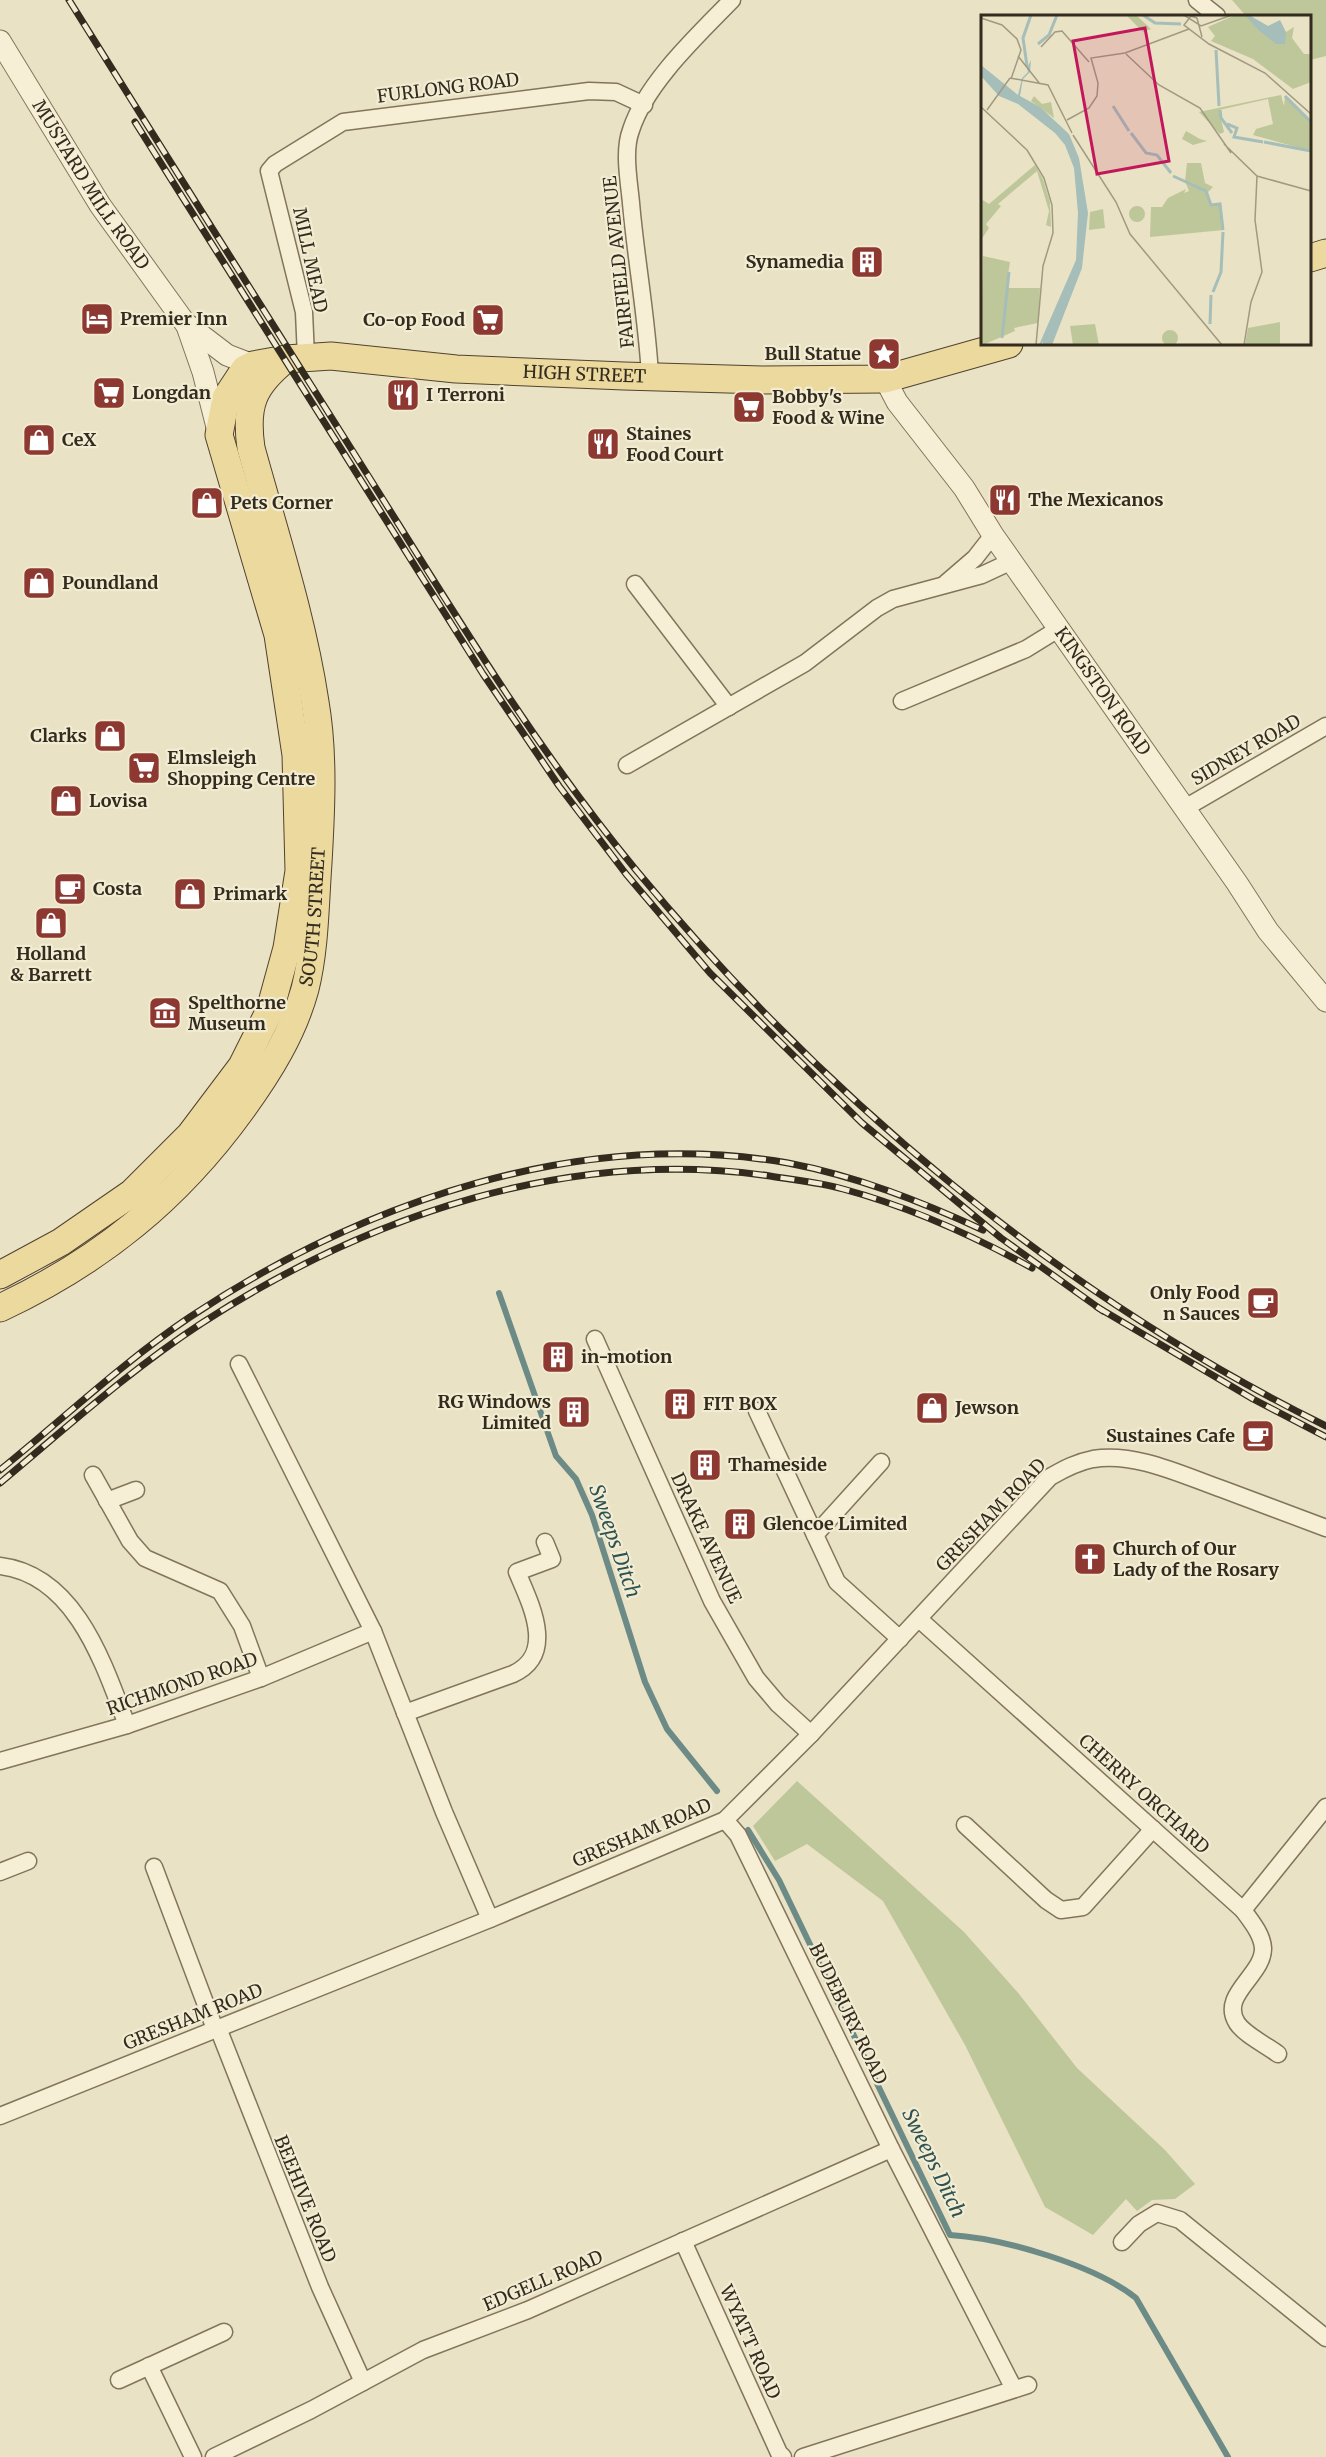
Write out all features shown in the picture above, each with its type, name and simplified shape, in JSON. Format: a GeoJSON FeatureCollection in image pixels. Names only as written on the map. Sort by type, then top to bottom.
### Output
{"type":"FeatureCollection","features":[{"type":"Feature","properties":{"kind":"main road"},"geometry":{"type":"LineString","coordinates":[[1311,258],[1326,253]]}},
{"type":"Feature","properties":{"kind":"main road","name":"HIGH STREET"},"geometry":{"type":"LineString","coordinates":[[253,365],[296,358],[360,357],[456,369],[762,380],[885,379],[1004,345]]}},
{"type":"Feature","properties":{"kind":"main road"},"geometry":{"type":"LineString","coordinates":[[253,365],[241,373],[242,392],[296,358]]}},
{"type":"Feature","properties":{"kind":"main road","name":"SOUTH STREET"},"geometry":{"type":"LineString","coordinates":[[0,1275],[62,1242],[115,1206],[132,1193],[190,1135],[242,1066],[270,1010],[287,948],[299,871],[300,832],[296,755],[291,714],[278,635],[219,435],[222,413],[242,392]]}},
{"type":"Feature","properties":{"kind":"main road","name":"SOUTH STREET"},"geometry":{"type":"LineString","coordinates":[[0,1308],[40,1290],[95,1255],[169,1196],[231,1124],[264,1078],[297,1013],[305,986],[315,901],[321,800],[316,704],[299,626],[251,448],[242,392]]}},
{"type":"Feature","properties":{"kind":"street","name":"FAIRFIELD AVENUE"},"geometry":{"type":"LineString","coordinates":[[650,376],[648,337],[637,267],[628,178],[630,130],[651,91],[732,0]]}},
{"type":"Feature","properties":{"kind":"street"},"geometry":{"type":"LineString","coordinates":[[1197,0],[1215,15]]}},
{"type":"Feature","properties":{"kind":"street","name":"MUSTARD MILL ROAD"},"geometry":{"type":"LineString","coordinates":[[0,41],[105,212],[185,323],[205,379],[219,435]]}},
{"type":"Feature","properties":{"kind":"street","name":"FURLONG ROAD"},"geometry":{"type":"LineString","coordinates":[[269,171],[275,164],[343,122],[589,91],[615,92],[644,105]]}},
{"type":"Feature","properties":{"kind":"street","name":"MILL MEAD"},"geometry":{"type":"LineString","coordinates":[[269,171],[304,312],[296,358]]}},
{"type":"Feature","properties":{"kind":"street","name":"MUSTARD MILL ROAD"},"geometry":{"type":"LineString","coordinates":[[185,323],[227,355],[253,365]]}},
{"type":"Feature","properties":{"kind":"street"},"geometry":{"type":"LineString","coordinates":[[205,379],[242,392]]}},
{"type":"Feature","properties":{"kind":"street","name":"KINGSTON ROAD"},"geometry":{"type":"LineString","coordinates":[[885,379],[897,402],[964,488],[993,535],[1185,808],[1268,932],[1326,1002]]}},
{"type":"Feature","properties":{"kind":"street"},"geometry":{"type":"LineString","coordinates":[[941,587],[975,558],[993,535]]}},
{"type":"Feature","properties":{"kind":"street"},"geometry":{"type":"LineString","coordinates":[[627,765],[805,663],[892,599],[982,575],[1011,561]]}},
{"type":"Feature","properties":{"kind":"street"},"geometry":{"type":"LineString","coordinates":[[635,584],[729,707]]}},
{"type":"Feature","properties":{"kind":"street"},"geometry":{"type":"LineString","coordinates":[[902,701],[1026,649],[1060,628]]}},
{"type":"Feature","properties":{"kind":"street","name":"SIDNEY ROAD"},"geometry":{"type":"LineString","coordinates":[[1185,808],[1326,726]]}},
{"type":"Feature","properties":{"kind":"street","name":"DRAKE AVENUE"},"geometry":{"type":"LineString","coordinates":[[595,1339],[712,1601],[756,1678],[778,1704],[810,1734]]}},
{"type":"Feature","properties":{"kind":"street"},"geometry":{"type":"LineString","coordinates":[[239,1364],[373,1631],[490,1919]]}},
{"type":"Feature","properties":{"kind":"street"},"geometry":{"type":"LineString","coordinates":[[757,1411],[837,1582],[900,1639]]}},
{"type":"Feature","properties":{"kind":"street","name":"GRESHAM ROAD"},"geometry":{"type":"LineString","coordinates":[[0,2116],[490,1919],[725,1820],[919,1619],[1050,1477],[1086,1461],[1110,1458],[1174,1471],[1326,1528]]}},
{"type":"Feature","properties":{"kind":"street"},"geometry":{"type":"LineString","coordinates":[[815,1535],[881,1462]]}},
{"type":"Feature","properties":{"kind":"street"},"geometry":{"type":"LineString","coordinates":[[93,1475],[130,1541],[145,1558],[220,1592],[242,1626],[261,1678]]}},
{"type":"Feature","properties":{"kind":"street"},"geometry":{"type":"LineString","coordinates":[[107,1501],[136,1490]]}},
{"type":"Feature","properties":{"kind":"street"},"geometry":{"type":"LineString","coordinates":[[405,1713],[513,1674],[526,1664],[536,1647],[537,1626],[518,1572],[552,1559],[545,1542]]}},
{"type":"Feature","properties":{"kind":"street"},"geometry":{"type":"LineString","coordinates":[[0,1566],[37,1579],[61,1597],[72,1610],[83,1626],[109,1678],[127,1725]]}},
{"type":"Feature","properties":{"kind":"street","name":"CHERRY ORCHARD"},"geometry":{"type":"LineString","coordinates":[[919,1619],[1243,1910],[1261,1939],[1263,1949],[1261,1961],[1236,1996],[1232,2007],[1233,2015],[1238,2025],[1278,2054]]}},
{"type":"Feature","properties":{"kind":"street","name":"RICHMOND ROAD"},"geometry":{"type":"LineString","coordinates":[[0,1761],[127,1725],[261,1678],[373,1631]]}},
{"type":"Feature","properties":{"kind":"street"},"geometry":{"type":"LineString","coordinates":[[1243,1910],[1326,1807]]}},
{"type":"Feature","properties":{"kind":"street","name":"BUDEBURY ROAD"},"geometry":{"type":"LineString","coordinates":[[725,1820],[744,1846],[891,2149],[1021,2387],[802,2457]]}},
{"type":"Feature","properties":{"kind":"street"},"geometry":{"type":"LineString","coordinates":[[965,1825],[1046,1900],[1061,1910],[1083,1907],[1154,1829]]}},
{"type":"Feature","properties":{"kind":"street"},"geometry":{"type":"LineString","coordinates":[[0,1872],[28,1861]]}},
{"type":"Feature","properties":{"kind":"street","name":"BEEHIVE ROAD"},"geometry":{"type":"LineString","coordinates":[[154,1867],[311,2267],[363,2382]]}},
{"type":"Feature","properties":{"kind":"street","name":"EDGELL ROAD"},"geometry":{"type":"LineString","coordinates":[[214,2457],[423,2350],[528,2310],[891,2149]]}},
{"type":"Feature","properties":{"kind":"street"},"geometry":{"type":"LineString","coordinates":[[1122,2242],[1139,2223],[1157,2213],[1180,2220],[1326,2337]]}},
{"type":"Feature","properties":{"kind":"street","name":"WYATT ROAD"},"geometry":{"type":"LineString","coordinates":[[683,2241],[783,2457]]}},
{"type":"Feature","properties":{"kind":"street"},"geometry":{"type":"LineString","coordinates":[[119,2380],[224,2332]]}},
{"type":"Feature","properties":{"kind":"street"},"geometry":{"type":"LineString","coordinates":[[149,2366],[193,2457]]}},
{"type":"Feature","properties":{"kind":"green space"},"geometry":{"type":"Polygon","coordinates":[[[1232,0],[1326,0],[1326,56],[1311,60],[1311,15],[1245,15],[1232,0]]]}},
{"type":"Feature","properties":{"kind":"green space"},"geometry":{"type":"Polygon","coordinates":[[[797,1781],[964,1932],[1019,1994],[1077,2068],[1165,2150],[1195,2184],[1175,2199],[1152,2200],[1137,2211],[1126,2199],[1093,2235],[1045,2207],[965,2045],[883,1901],[807,1844],[775,1861],[753,1826],[797,1781]]]}},
{"type":"Feature","properties":{"kind":"waterway","name":"Sweeps Ditch"},"geometry":{"type":"LineString","coordinates":[[499,1293],[556,1456],[576,1479],[592,1515],[645,1682],[667,1729],[717,1791]]}},
{"type":"Feature","properties":{"kind":"waterway","name":"Sweeps Ditch"},"geometry":{"type":"LineString","coordinates":[[748,1830],[779,1880],[950,2235],[995,2241],[1047,2255],[1097,2275],[1136,2298],[1228,2457]]}},
{"type":"Feature","properties":{"kind":"railway"},"geometry":{"type":"LineString","coordinates":[[69,0],[436,584],[531,730],[636,870],[709,954],[786,1035],[867,1112],[952,1184],[1040,1252],[1132,1316],[1227,1374],[1326,1426]]}},
{"type":"Feature","properties":{"kind":"railway"},"geometry":{"type":"LineString","coordinates":[[135,122],[483,674],[559,786],[626,874],[710,973],[862,1123],[1001,1238],[1103,1311]]}},
{"type":"Feature","properties":{"kind":"railway"},"geometry":{"type":"LineString","coordinates":[[0,1470],[165,1334],[257,1276],[327,1239],[400,1208],[476,1183],[553,1166],[631,1156],[709,1155],[788,1163],[813,1168],[912,1199],[983,1230]]}},
{"type":"Feature","properties":{"kind":"railway"},"geometry":{"type":"LineString","coordinates":[[0,1483],[149,1360],[202,1323],[266,1284],[333,1250],[402,1221],[473,1198],[546,1181],[620,1172],[695,1170],[770,1176],[816,1183],[868,1196],[916,1213],[987,1244],[1032,1268]]}},
{"type":"Feature","properties":{"kind":"railway"},"geometry":{"type":"LineString","coordinates":[[1097,1307],[1253,1399],[1326,1437]]}},
{"type":"Feature","properties":{"kind":"place","name":"Synamedia"},"geometry":{"type":"Point","coordinates":[867,262]}},
{"type":"Feature","properties":{"kind":"place","name":"Premier Inn"},"geometry":{"type":"Point","coordinates":[97,319]}},
{"type":"Feature","properties":{"kind":"place","name":"Co-op Food"},"geometry":{"type":"Point","coordinates":[488,320]}},
{"type":"Feature","properties":{"kind":"place","name":"Bull Statue"},"geometry":{"type":"Point","coordinates":[884,354]}},
{"type":"Feature","properties":{"kind":"place","name":"Longdan"},"geometry":{"type":"Point","coordinates":[109,393]}},
{"type":"Feature","properties":{"kind":"place","name":"I Terroni"},"geometry":{"type":"Point","coordinates":[403,395]}},
{"type":"Feature","properties":{"kind":"place","name":"Bobby's Food & Wine"},"geometry":{"type":"Point","coordinates":[749,407]}},
{"type":"Feature","properties":{"kind":"place","name":"CeX"},"geometry":{"type":"Point","coordinates":[39,440]}},
{"type":"Feature","properties":{"kind":"place","name":"Staines Food Court"},"geometry":{"type":"Point","coordinates":[603,444]}},
{"type":"Feature","properties":{"kind":"place","name":"The Mexicanos"},"geometry":{"type":"Point","coordinates":[1005,500]}},
{"type":"Feature","properties":{"kind":"place","name":"Pets Corner"},"geometry":{"type":"Point","coordinates":[207,503]}},
{"type":"Feature","properties":{"kind":"place","name":"Poundland"},"geometry":{"type":"Point","coordinates":[39,583]}},
{"type":"Feature","properties":{"kind":"place","name":"Clarks"},"geometry":{"type":"Point","coordinates":[110,736]}},
{"type":"Feature","properties":{"kind":"place","name":"Elmsleigh Shopping Centre"},"geometry":{"type":"Point","coordinates":[144,768]}},
{"type":"Feature","properties":{"kind":"place","name":"Lovisa"},"geometry":{"type":"Point","coordinates":[66,801]}},
{"type":"Feature","properties":{"kind":"place","name":"Costa"},"geometry":{"type":"Point","coordinates":[70,889]}},
{"type":"Feature","properties":{"kind":"place","name":"Primark"},"geometry":{"type":"Point","coordinates":[190,894]}},
{"type":"Feature","properties":{"kind":"place","name":"Holland & Barrett"},"geometry":{"type":"Point","coordinates":[51,923]}},
{"type":"Feature","properties":{"kind":"place","name":"Spelthorne Museum"},"geometry":{"type":"Point","coordinates":[165,1013]}},
{"type":"Feature","properties":{"kind":"place","name":"Only Food n Sauces"},"geometry":{"type":"Point","coordinates":[1263,1303]}},
{"type":"Feature","properties":{"kind":"place","name":"in-motion"},"geometry":{"type":"Point","coordinates":[558,1357]}},
{"type":"Feature","properties":{"kind":"place","name":"FIT BOX"},"geometry":{"type":"Point","coordinates":[680,1404]}},
{"type":"Feature","properties":{"kind":"place","name":"Jewson"},"geometry":{"type":"Point","coordinates":[932,1408]}},
{"type":"Feature","properties":{"kind":"place","name":"RG Windows Limited"},"geometry":{"type":"Point","coordinates":[574,1412]}},
{"type":"Feature","properties":{"kind":"place","name":"Sustaines Cafe"},"geometry":{"type":"Point","coordinates":[1258,1436]}},
{"type":"Feature","properties":{"kind":"place","name":"Thameside"},"geometry":{"type":"Point","coordinates":[705,1465]}},
{"type":"Feature","properties":{"kind":"place","name":"Glencoe Limited"},"geometry":{"type":"Point","coordinates":[740,1524]}},
{"type":"Feature","properties":{"kind":"place","name":"Church of Our Lady of the Rosary"},"geometry":{"type":"Point","coordinates":[1090,1559]}}]}
